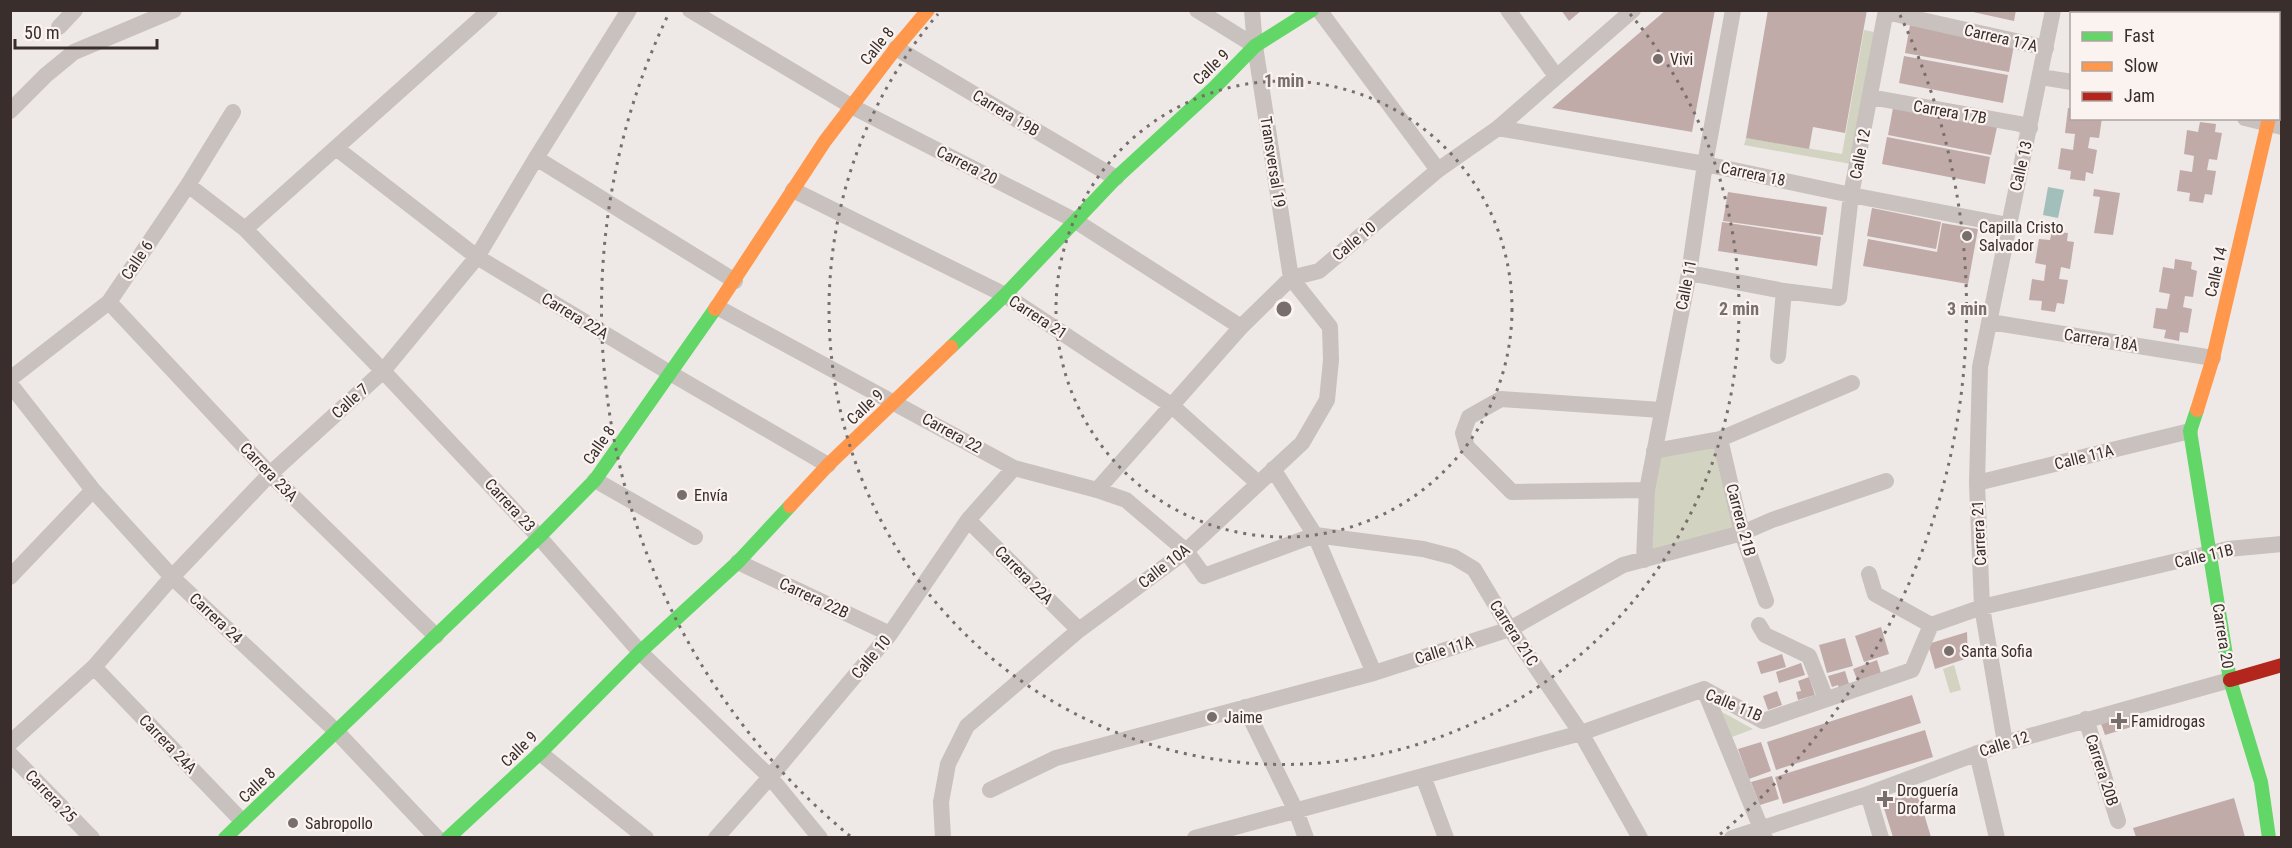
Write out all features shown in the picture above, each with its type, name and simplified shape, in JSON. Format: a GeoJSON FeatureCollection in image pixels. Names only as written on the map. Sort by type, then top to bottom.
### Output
{"type":"FeatureCollection","features":[{"type":"Feature","properties":{"kind":"street"},"geometry":{"type":"LineString","coordinates":[[59,27],[75,10]]}},
{"type":"Feature","properties":{"kind":"street"},"geometry":{"type":"LineString","coordinates":[[10,111],[46,75],[75,52],[174,10]]}},
{"type":"Feature","properties":{"kind":"street"},"geometry":{"type":"LineString","coordinates":[[244,229],[490,10]]}},
{"type":"Feature","properties":{"kind":"street","name":"Calle 7"},"geometry":{"type":"LineString","coordinates":[[10,743],[94,667],[172,577],[270,474],[383,371],[477,257],[629,10]]}},
{"type":"Feature","properties":{"kind":"street","name":"Carrera 20"},"geometry":{"type":"LineString","coordinates":[[690,10],[851,106],[1074,220],[1241,327]]}},
{"type":"Feature","properties":{"kind":"street","name":"Calle 8"},"geometry":{"type":"LineString","coordinates":[[225,837],[337,732],[595,480],[735,281],[793,190],[851,106],[928,10]]}},
{"type":"Feature","properties":{"kind":"street"},"geometry":{"type":"LineString","coordinates":[[1197,10],[1255,46]]}},
{"type":"Feature","properties":{"kind":"street","name":"Transversal 19"},"geometry":{"type":"LineString","coordinates":[[1252,10],[1255,46],[1291,278]]}},
{"type":"Feature","properties":{"kind":"street","name":"Calle 9"},"geometry":{"type":"LineString","coordinates":[[448,837],[540,753],[640,652],[738,562],[828,465],[1005,295],[1116,178],[1215,87],[1255,46],[1312,10]]}},
{"type":"Feature","properties":{"kind":"street"},"geometry":{"type":"LineString","coordinates":[[1319,10],[1438,170]]}},
{"type":"Feature","properties":{"kind":"street"},"geometry":{"type":"LineString","coordinates":[[1508,10],[1556,76]]}},
{"type":"Feature","properties":{"kind":"street","name":"Calle 10"},"geometry":{"type":"LineString","coordinates":[[1097,490],[1241,327],[1291,278],[1319,271],[1438,170],[1498,128],[1633,10]]}},
{"type":"Feature","properties":{"kind":"street","name":"Calle 11"},"geometry":{"type":"LineString","coordinates":[[1644,560],[1647,490],[1689,273],[1705,164],[1733,10]]}},
{"type":"Feature","properties":{"kind":"street","name":"Calle 13"},"geometry":{"type":"LineString","coordinates":[[1990,322],[2053,10]]}},
{"type":"Feature","properties":{"kind":"street","name":"Carrera 17A"},"geometry":{"type":"LineString","coordinates":[[1886,11],[2046,48]]}},
{"type":"Feature","properties":{"kind":"street","name":"Calle 12"},"geometry":{"type":"LineString","coordinates":[[1784,291],[1839,298],[1851,195],[1886,11]]}},
{"type":"Feature","properties":{"kind":"street","name":"Carrera 19B"},"geometry":{"type":"LineString","coordinates":[[896,48],[1116,178]]}},
{"type":"Feature","properties":{"kind":"street","name":"Carrera 17A"},"geometry":{"type":"LineString","coordinates":[[2041,76],[2070,82]]}},
{"type":"Feature","properties":{"kind":"street","name":"Carrera 17B"},"geometry":{"type":"LineString","coordinates":[[1870,97],[2020,124],[2030,128]]}},
{"type":"Feature","properties":{"kind":"street","name":"Calle 6"},"geometry":{"type":"LineString","coordinates":[[10,380],[109,302],[188,185],[232,112]]}},
{"type":"Feature","properties":{"kind":"street"},"geometry":{"type":"LineString","coordinates":[[2256,120],[2272,123]]}},
{"type":"Feature","properties":{"kind":"street","name":"Calle 14"},"geometry":{"type":"LineString","coordinates":[[2190,431],[2213,358],[2272,123]]}},
{"type":"Feature","properties":{"kind":"street","name":"Carrera 18"},"geometry":{"type":"LineString","coordinates":[[1498,128],[1705,164],[2008,225]]}},
{"type":"Feature","properties":{"kind":"street","name":"Carrera 22A"},"geometry":{"type":"LineString","coordinates":[[336,148],[477,257],[828,465]]}},
{"type":"Feature","properties":{"kind":"street"},"geometry":{"type":"LineString","coordinates":[[536,158],[735,281]]}},
{"type":"Feature","properties":{"kind":"street","name":"Carrera 23"},"geometry":{"type":"LineString","coordinates":[[188,185],[244,229],[383,371],[539,537],[640,652],[770,777],[820,837]]}},
{"type":"Feature","properties":{"kind":"street","name":"Carrera 21"},"geometry":{"type":"LineString","coordinates":[[793,190],[1005,295],[1171,405],[1258,483]]}},
{"type":"Feature","properties":{"kind":"street"},"geometry":{"type":"LineString","coordinates":[[1689,273],[1784,291],[1778,356]]}},
{"type":"Feature","properties":{"kind":"street","name":"Calle 10A"},"geometry":{"type":"LineString","coordinates":[[943,837],[941,802],[948,764],[966,726],[1079,630],[1186,550],[1302,443],[1327,400],[1330,327],[1291,278]]}},
{"type":"Feature","properties":{"kind":"street","name":"Carrera 23A"},"geometry":{"type":"LineString","coordinates":[[109,302],[270,474],[436,636]]}},
{"type":"Feature","properties":{"kind":"street","name":"Carrera 22"},"geometry":{"type":"LineString","coordinates":[[717,307],[1014,468],[1126,500],[1186,550]]}},
{"type":"Feature","properties":{"kind":"street","name":"Carrera 21"},"geometry":{"type":"LineString","coordinates":[[1990,322],[1980,367],[1977,483],[1982,607],[2004,742]]}},
{"type":"Feature","properties":{"kind":"street","name":"Carrera 18A"},"geometry":{"type":"LineString","coordinates":[[1990,322],[2213,358]]}},
{"type":"Feature","properties":{"kind":"street"},"geometry":{"type":"LineString","coordinates":[[1654,451],[1720,439],[1852,383]]}},
{"type":"Feature","properties":{"kind":"street","name":"Carrera 24"},"geometry":{"type":"LineString","coordinates":[[10,384],[93,490],[172,577],[337,732],[437,837]]}},
{"type":"Feature","properties":{"kind":"street"},"geometry":{"type":"LineString","coordinates":[[1647,490],[1512,492],[1467,447],[1462,434],[1469,417],[1501,399],[1661,410]]}},
{"type":"Feature","properties":{"kind":"street","name":"Carrera 20"},"geometry":{"type":"LineString","coordinates":[[2190,431],[2230,680],[2261,782],[2269,837]]}},
{"type":"Feature","properties":{"kind":"street","name":"Calle 11A"},"geometry":{"type":"LineString","coordinates":[[1977,483],[2190,431]]}},
{"type":"Feature","properties":{"kind":"street","name":"Carrera 21B"},"geometry":{"type":"LineString","coordinates":[[1720,439],[1742,533],[1766,601]]}},
{"type":"Feature","properties":{"kind":"street","name":"Calle 10"},"geometry":{"type":"LineString","coordinates":[[716,837],[770,777],[890,634],[968,520],[1014,468]]}},
{"type":"Feature","properties":{"kind":"street"},"geometry":{"type":"LineString","coordinates":[[1272,469],[1315,535],[1374,673]]}},
{"type":"Feature","properties":{"kind":"street"},"geometry":{"type":"LineString","coordinates":[[595,480],[695,537]]}},
{"type":"Feature","properties":{"kind":"street","name":"Calle 11A"},"geometry":{"type":"LineString","coordinates":[[990,790],[1056,758],[1374,673],[1510,629],[1623,565],[1742,533],[1772,520],[1886,481]]}},
{"type":"Feature","properties":{"kind":"street"},"geometry":{"type":"LineString","coordinates":[[10,578],[93,490]]}},
{"type":"Feature","properties":{"kind":"street","name":"Carrera 22A"},"geometry":{"type":"LineString","coordinates":[[968,520],[1079,630]]}},
{"type":"Feature","properties":{"kind":"street"},"geometry":{"type":"LineString","coordinates":[[1186,550],[1204,576],[1315,535]]}},
{"type":"Feature","properties":{"kind":"street","name":"Carrera 21C"},"geometry":{"type":"LineString","coordinates":[[1315,535],[1423,549],[1454,557],[1474,569],[1510,629],[1581,733],[1640,837]]}},
{"type":"Feature","properties":{"kind":"street","name":"Calle 11B"},"geometry":{"type":"LineString","coordinates":[[1195,837],[1581,733],[1704,689],[1763,721],[1912,670],[1930,625],[1982,607],[2228,549],[2282,544]]}},
{"type":"Feature","properties":{"kind":"street","name":"Carrera 22B"},"geometry":{"type":"LineString","coordinates":[[738,562],[890,634]]}},
{"type":"Feature","properties":{"kind":"street"},"geometry":{"type":"LineString","coordinates":[[1869,574],[1875,594],[1930,625]]}},
{"type":"Feature","properties":{"kind":"street"},"geometry":{"type":"LineString","coordinates":[[1759,625],[1765,635],[1809,656],[1826,699]]}},
{"type":"Feature","properties":{"kind":"street","name":"Calle 12"},"geometry":{"type":"LineString","coordinates":[[1732,837],[1763,833],[2004,742],[2282,665]]}},
{"type":"Feature","properties":{"kind":"street","name":"Carrera 24A"},"geometry":{"type":"LineString","coordinates":[[94,667],[242,822]]}},
{"type":"Feature","properties":{"kind":"street"},"geometry":{"type":"LineString","coordinates":[[1704,689],[1763,833]]}},
{"type":"Feature","properties":{"kind":"street"},"geometry":{"type":"LineString","coordinates":[[1245,707],[1296,811],[1306,837]]}},
{"type":"Feature","properties":{"kind":"street","name":"Carrera 20B"},"geometry":{"type":"LineString","coordinates":[[2086,719],[2118,821]]}},
{"type":"Feature","properties":{"kind":"street"},"geometry":{"type":"LineString","coordinates":[[540,753],[646,837]]}},
{"type":"Feature","properties":{"kind":"street"},"geometry":{"type":"LineString","coordinates":[[1977,753],[1997,837]]}},
{"type":"Feature","properties":{"kind":"street","name":"Carrera 25"},"geometry":{"type":"LineString","coordinates":[[10,754],[92,837]]}},
{"type":"Feature","properties":{"kind":"street"},"geometry":{"type":"LineString","coordinates":[[1423,776],[1446,837]]}},
{"type":"Feature","properties":{"kind":"street"},"geometry":{"type":"LineString","coordinates":[[1868,794],[1881,837]]}},
{"type":"Feature","properties":{"kind":"green space"},"geometry":{"type":"Polygon","coordinates":[[[1864,30],[1874,32],[1851,164],[1744,145],[1746,138],[1842,154],[1864,30]]]}},
{"type":"Feature","properties":{"kind":"green space"},"geometry":{"type":"Polygon","coordinates":[[[1720,439],[1742,533],[1644,560],[1654,451],[1720,439]]]}},
{"type":"Feature","properties":{"kind":"green space"},"geometry":{"type":"Polygon","coordinates":[[[1954,665],[1961,690],[1950,693],[1943,669],[1954,665]]]}},
{"type":"Feature","properties":{"kind":"green space"},"geometry":{"type":"Polygon","coordinates":[[[1722,712],[1753,729],[1732,737],[1722,712]]]}},
{"type":"Feature","properties":{"kind":"water"},"geometry":{"type":"Polygon","coordinates":[[[2048,187],[2064,190],[2058,218],[2043,215],[2048,187]]]}},
{"type":"Feature","properties":{"kind":"building"},"geometry":{"type":"Polygon","coordinates":[[[1561,10],[1582,10],[1569,21],[1561,10]]]}},
{"type":"Feature","properties":{"kind":"building","name":"Vivi"},"geometry":{"type":"Polygon","coordinates":[[[1666,10],[1715,10],[1692,132],[1552,108],[1666,10]]]}},
{"type":"Feature","properties":{"kind":"building"},"geometry":{"type":"Polygon","coordinates":[[[1768,10],[1867,10],[1845,133],[1813,127],[1809,149],[1746,138],[1768,10]]]}},
{"type":"Feature","properties":{"kind":"building"},"geometry":{"type":"Polygon","coordinates":[[[1964,10],[2016,10],[2014,21],[1964,10]]]}},
{"type":"Feature","properties":{"kind":"building"},"geometry":{"type":"Polygon","coordinates":[[[2077,10],[2107,10],[2107,12],[2077,12],[2077,10]]]}},
{"type":"Feature","properties":{"kind":"building"},"geometry":{"type":"Polygon","coordinates":[[[2109,10],[2139,10],[2138,12],[2108,12],[2109,10]]]}},
{"type":"Feature","properties":{"kind":"building"},"geometry":{"type":"Polygon","coordinates":[[[2160,10],[2190,10],[2190,12],[2160,12],[2160,10]]]}},
{"type":"Feature","properties":{"kind":"building"},"geometry":{"type":"Polygon","coordinates":[[[2206,10],[2267,10],[2266,12],[2206,12],[2206,10]]]}},
{"type":"Feature","properties":{"kind":"building"},"geometry":{"type":"Polygon","coordinates":[[[1910,25],[2014,45],[2009,72],[1905,53],[1910,25]]]}},
{"type":"Feature","properties":{"kind":"building"},"geometry":{"type":"Polygon","coordinates":[[[1904,56],[2008,75],[2003,103],[1899,83],[1904,56]]]}},
{"type":"Feature","properties":{"kind":"building"},"geometry":{"type":"Polygon","coordinates":[[[1893,108],[1997,127],[1991,155],[1888,135],[1893,108]]]}},
{"type":"Feature","properties":{"kind":"building"},"geometry":{"type":"Polygon","coordinates":[[[2068,108],[2070,108],[2070,120],[2102,120],[2099,138],[2090,137],[2088,148],[2097,150],[2093,174],[2086,172],[2085,181],[2070,179],[2071,171],[2058,169],[2061,148],[2073,150],[2075,134],[2065,133],[2068,108]]]}},
{"type":"Feature","properties":{"kind":"building"},"geometry":{"type":"Polygon","coordinates":[[[2200,122],[2216,124],[2215,132],[2222,133],[2217,160],[2209,159],[2207,170],[2216,171],[2212,195],[2205,194],[2203,203],[2189,201],[2190,193],[2177,191],[2180,170],[2192,172],[2194,156],[2184,154],[2187,130],[2198,132],[2200,122]]]}},
{"type":"Feature","properties":{"kind":"building"},"geometry":{"type":"Polygon","coordinates":[[[1887,137],[1990,157],[1985,184],[1882,164],[1887,137]]]}},
{"type":"Feature","properties":{"kind":"building"},"geometry":{"type":"Polygon","coordinates":[[[2094,189],[2120,193],[2113,235],[2094,233],[2100,197],[2093,196],[2094,189]]]}},
{"type":"Feature","properties":{"kind":"building"},"geometry":{"type":"Polygon","coordinates":[[[1728,192],[1827,207],[1823,235],[1723,221],[1728,192]]]}},
{"type":"Feature","properties":{"kind":"building"},"geometry":{"type":"Polygon","coordinates":[[[1872,208],[1941,222],[1936,249],[1867,236],[1872,208]]]}},
{"type":"Feature","properties":{"kind":"building"},"geometry":{"type":"Polygon","coordinates":[[[1722,222],[1821,237],[1817,266],[1718,251],[1722,222]]]}},
{"type":"Feature","properties":{"kind":"building"},"geometry":{"type":"Polygon","coordinates":[[[1942,223],[1978,229],[1968,284],[1863,266],[1868,239],[1937,252],[1942,223]]]}},
{"type":"Feature","properties":{"kind":"building"},"geometry":{"type":"Polygon","coordinates":[[[2052,231],[2068,233],[2067,241],[2074,242],[2070,269],[2061,267],[2059,279],[2068,280],[2064,304],[2057,303],[2055,312],[2041,310],[2042,301],[2029,300],[2032,279],[2044,281],[2046,265],[2035,263],[2039,239],[2050,240],[2052,231]]]}},
{"type":"Feature","properties":{"kind":"building"},"geometry":{"type":"Polygon","coordinates":[[[2175,259],[2192,262],[2191,269],[2197,271],[2193,297],[2185,296],[2183,307],[2192,309],[2188,333],[2180,332],[2179,341],[2164,338],[2166,330],[2153,328],[2156,308],[2167,309],[2170,294],[2159,292],[2163,267],[2174,269],[2175,259]]]}},
{"type":"Feature","properties":{"kind":"building"},"geometry":{"type":"Polygon","coordinates":[[[1881,627],[1889,654],[1864,662],[1855,636],[1881,627]]]}},
{"type":"Feature","properties":{"kind":"building","name":"Santa Sofia"},"geometry":{"type":"Polygon","coordinates":[[[1967,632],[1968,658],[1935,669],[1928,644],[1967,632]]]}},
{"type":"Feature","properties":{"kind":"building"},"geometry":{"type":"Polygon","coordinates":[[[1845,638],[1853,666],[1827,673],[1819,645],[1845,638]]]}},
{"type":"Feature","properties":{"kind":"building"},"geometry":{"type":"Polygon","coordinates":[[[1782,654],[1786,667],[1761,674],[1757,662],[1782,654]]]}},
{"type":"Feature","properties":{"kind":"building"},"geometry":{"type":"Polygon","coordinates":[[[1877,660],[1881,673],[1858,682],[1853,669],[1877,660]]]}},
{"type":"Feature","properties":{"kind":"building"},"geometry":{"type":"Polygon","coordinates":[[[1801,663],[1805,675],[1779,683],[1776,672],[1801,663]]]}},
{"type":"Feature","properties":{"kind":"building"},"geometry":{"type":"Polygon","coordinates":[[[1845,671],[1850,687],[1839,690],[1838,685],[1832,687],[1828,676],[1845,671]]]}},
{"type":"Feature","properties":{"kind":"building"},"geometry":{"type":"Polygon","coordinates":[[[1809,677],[1815,695],[1798,700],[1796,692],[1801,691],[1798,681],[1809,677]]]}},
{"type":"Feature","properties":{"kind":"building"},"geometry":{"type":"Polygon","coordinates":[[[1777,691],[1782,705],[1768,710],[1763,696],[1777,691]]]}},
{"type":"Feature","properties":{"kind":"building"},"geometry":{"type":"Polygon","coordinates":[[[1912,695],[1921,723],[1776,770],[1767,742],[1912,695]]]}},
{"type":"Feature","properties":{"kind":"building","name":"Famidrogas"},"geometry":{"type":"Polygon","coordinates":[[[2133,707],[2138,725],[2105,735],[2099,718],[2133,707]]]}},
{"type":"Feature","properties":{"kind":"building"},"geometry":{"type":"Polygon","coordinates":[[[1925,730],[1933,757],[1783,804],[1775,777],[1925,730]]]}},
{"type":"Feature","properties":{"kind":"building"},"geometry":{"type":"Polygon","coordinates":[[[1761,742],[1771,771],[1749,779],[1738,749],[1761,742]]]}},
{"type":"Feature","properties":{"kind":"building"},"geometry":{"type":"Polygon","coordinates":[[[1772,776],[1779,799],[1760,805],[1751,782],[1772,776]]]}},
{"type":"Feature","properties":{"kind":"building"},"geometry":{"type":"Polygon","coordinates":[[[1917,791],[1931,837],[1893,837],[1882,802],[1917,791]]]}},
{"type":"Feature","properties":{"kind":"building"},"geometry":{"type":"Polygon","coordinates":[[[2234,798],[2245,837],[2136,837],[2133,828],[2234,798]]]}},
{"type":"Feature","properties":{"kind":"traffic: fast"},"geometry":{"type":"LineString","coordinates":[[951,347],[1005,295],[1116,178],[1215,87],[1255,46],[1312,10]]}},
{"type":"Feature","properties":{"kind":"traffic: fast"},"geometry":{"type":"LineString","coordinates":[[225,838],[539,537],[595,480],[715,309]]}},
{"type":"Feature","properties":{"kind":"traffic: fast"},"geometry":{"type":"LineString","coordinates":[[2197,410],[2190,431],[2230,680],[2261,782],[2269,838]]}},
{"type":"Feature","properties":{"kind":"traffic: fast"},"geometry":{"type":"LineString","coordinates":[[448,838],[540,753],[640,652],[738,562],[790,506]]}},
{"type":"Feature","properties":{"kind":"traffic: slow"},"geometry":{"type":"LineString","coordinates":[[715,309],[825,141],[928,10]]}},
{"type":"Feature","properties":{"kind":"traffic: slow"},"geometry":{"type":"LineString","coordinates":[[2197,410],[2213,358],[2269,120]]}},
{"type":"Feature","properties":{"kind":"traffic: slow"},"geometry":{"type":"LineString","coordinates":[[790,506],[828,465],[951,347]]}},
{"type":"Feature","properties":{"kind":"traffic: jam"},"geometry":{"type":"LineString","coordinates":[[2280,59],[2282,51]]}},
{"type":"Feature","properties":{"kind":"traffic: jam"},"geometry":{"type":"LineString","coordinates":[[2230,680],[2282,665]]}},
{"type":"Feature","properties":{"kind":"place","name":"Vivi"},"geometry":{"type":"Point","coordinates":[1658,59]}},
{"type":"Feature","properties":{"kind":"place","name":"Capilla Cristo Salvador"},"geometry":{"type":"Point","coordinates":[1967,236]}},
{"type":"Feature","properties":{"kind":"place","name":"Envía"},"geometry":{"type":"Point","coordinates":[682,495]}},
{"type":"Feature","properties":{"kind":"place","name":"Santa Sofia"},"geometry":{"type":"Point","coordinates":[1949,651]}},
{"type":"Feature","properties":{"kind":"place","name":"Jaime"},"geometry":{"type":"Point","coordinates":[1212,717]}},
{"type":"Feature","properties":{"kind":"place","name":"Famidrogas"},"geometry":{"type":"Point","coordinates":[2119,721]}},
{"type":"Feature","properties":{"kind":"place","name":"Droguería Drofarma"},"geometry":{"type":"Point","coordinates":[1885,799]}},
{"type":"Feature","properties":{"kind":"place","name":"Sabropollo"},"geometry":{"type":"Point","coordinates":[293,823]}}]}
